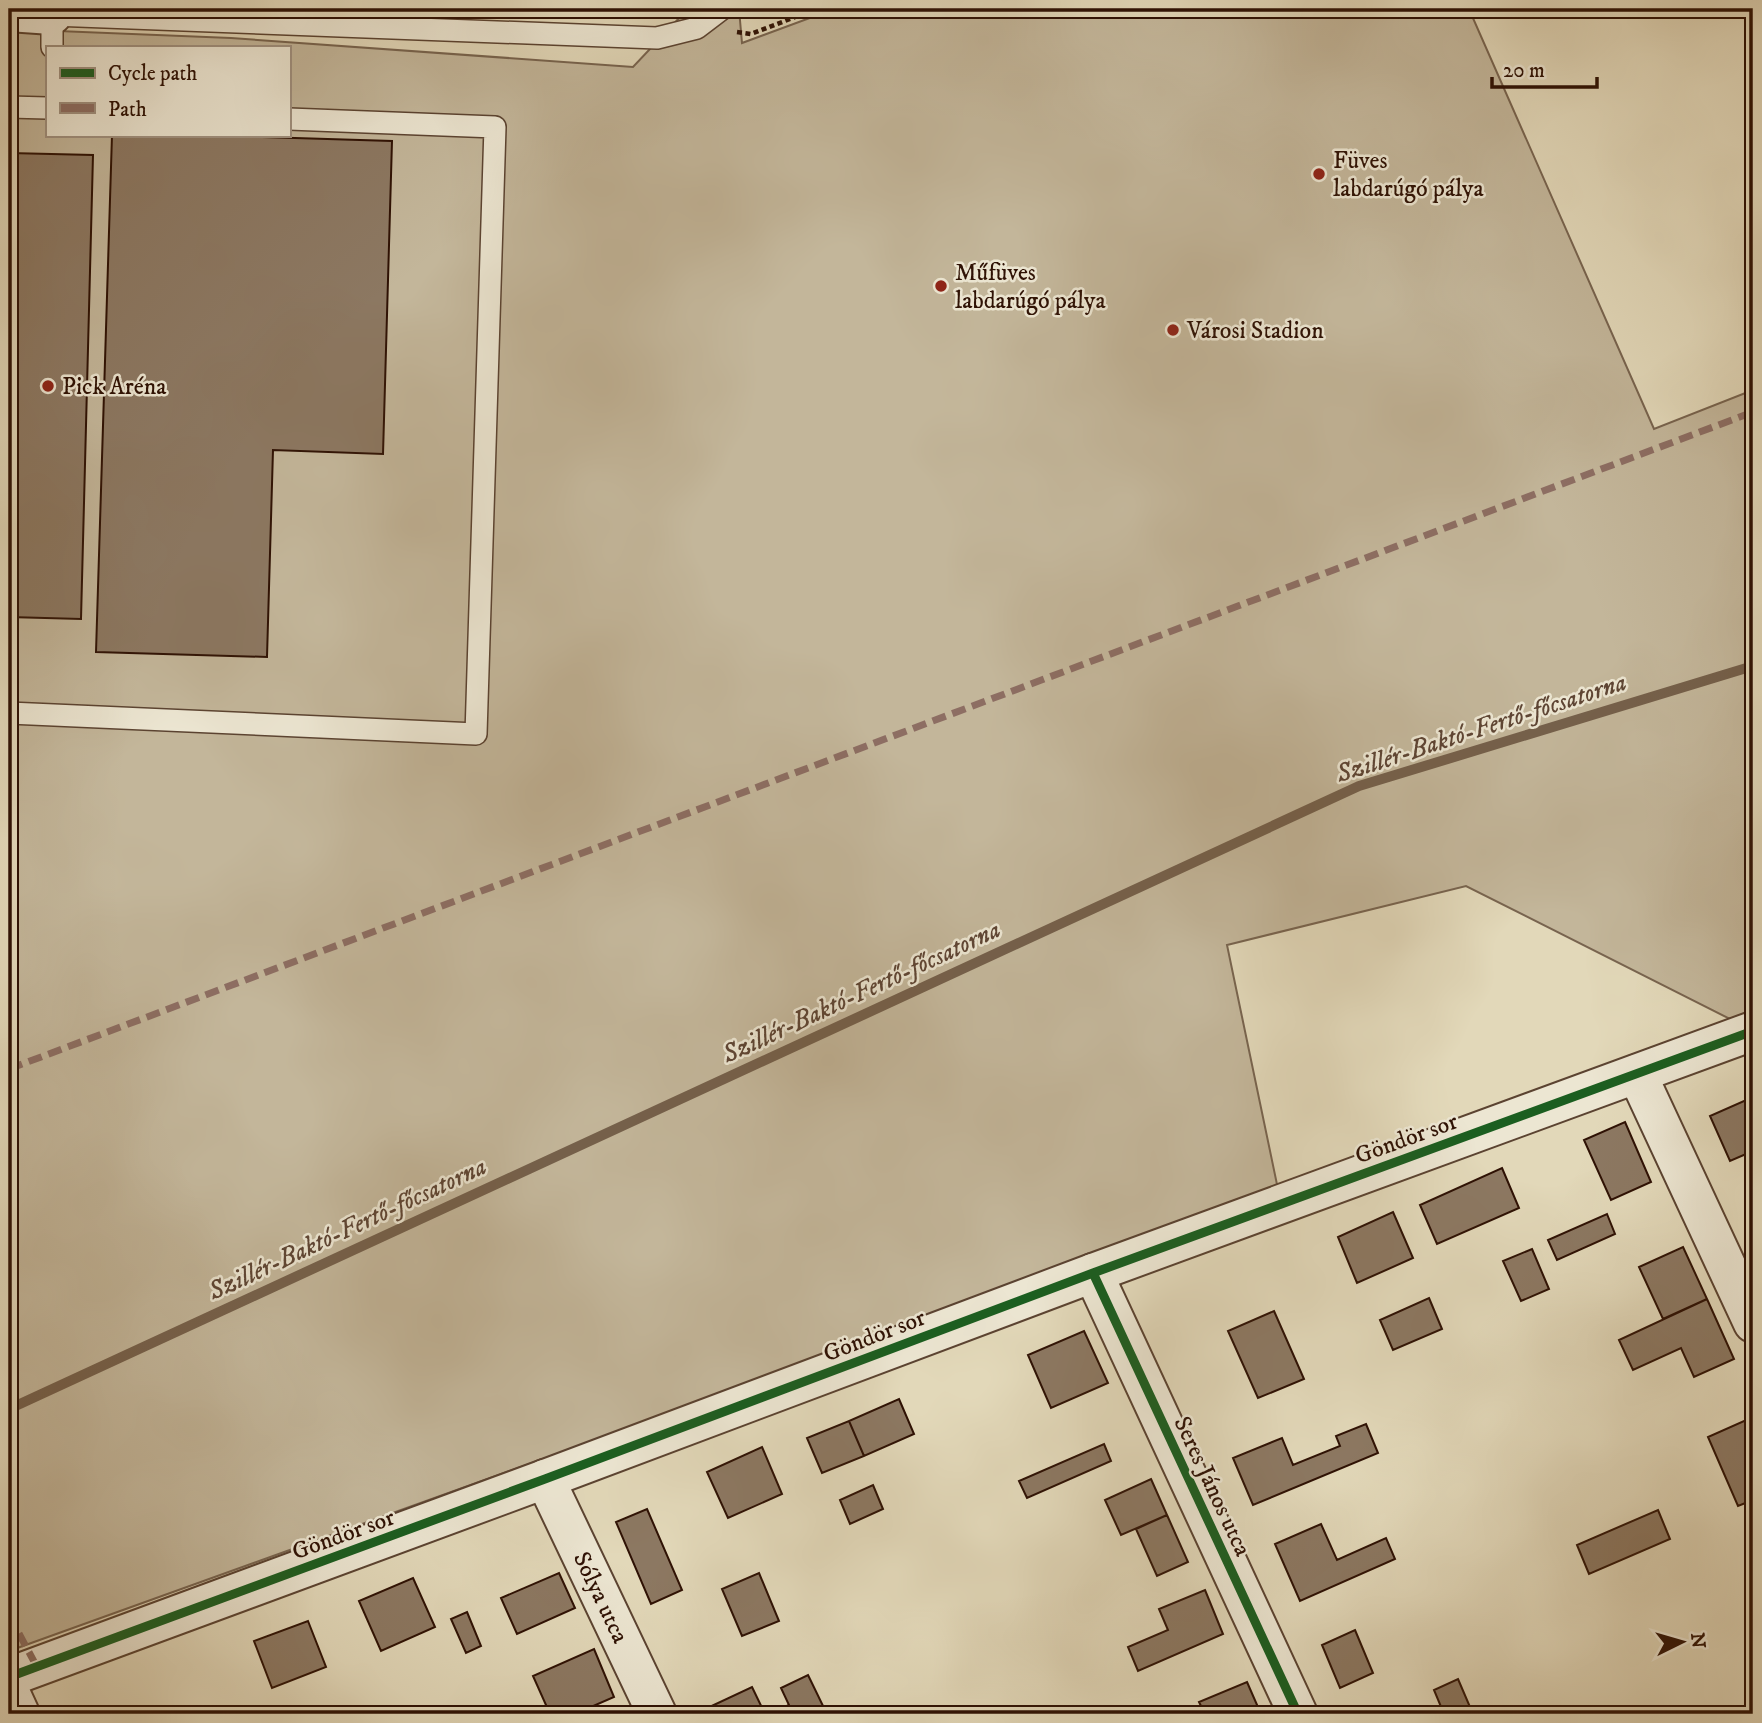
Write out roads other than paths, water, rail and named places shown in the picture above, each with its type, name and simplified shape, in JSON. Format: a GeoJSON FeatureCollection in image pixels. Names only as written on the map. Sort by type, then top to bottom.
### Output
{"type":"FeatureCollection","features":[{"type":"Feature","properties":{"kind":"street"},"geometry":{"type":"LineString","coordinates":[[9,12],[52,24]]}},
{"type":"Feature","properties":{"kind":"street","name":"Göndör sor"},"geometry":{"type":"LineString","coordinates":[[9,1677],[1093,1273],[1753,1031]]}},
{"type":"Feature","properties":{"kind":"street"},"geometry":{"type":"LineString","coordinates":[[1637,1074],[1753,1323]]}},
{"type":"Feature","properties":{"kind":"street","name":"Seres János utca"},"geometry":{"type":"LineString","coordinates":[[1093,1273],[1298,1714]]}},
{"type":"Feature","properties":{"kind":"street","name":"Sólya utca"},"geometry":{"type":"LineString","coordinates":[[545,1479],[657,1714]]}},
{"type":"Feature","properties":{"kind":"street"},"geometry":{"type":"LineString","coordinates":[[9,1690],[20,1714]]}},
{"type":"Feature","properties":{"kind":"lane"},"geometry":{"type":"LineString","coordinates":[[52,24],[657,38],[697,28],[722,9]]}},
{"type":"Feature","properties":{"kind":"lane"},"geometry":{"type":"LineString","coordinates":[[9,107],[46,108]]}},
{"type":"Feature","properties":{"kind":"lane"},"geometry":{"type":"LineString","coordinates":[[9,713],[476,734],[495,127],[290,119]]}},
{"type":"Feature","properties":{"kind":"waterway","name":"Szillér-Baktó-Fertő-főcsatorna"},"geometry":{"type":"LineString","coordinates":[[9,1409],[1359,786],[1753,666]]}},
{"type":"Feature","properties":{"kind":"place","name":"Füves labdarúgó pálya"},"geometry":{"type":"Point","coordinates":[1319,174]}},
{"type":"Feature","properties":{"kind":"place","name":"Műfüves labdarúgó pálya"},"geometry":{"type":"Point","coordinates":[941,286]}},
{"type":"Feature","properties":{"kind":"place","name":"Városi Stadion"},"geometry":{"type":"Point","coordinates":[1173,330]}},
{"type":"Feature","properties":{"kind":"place","name":"Pick Aréna"},"geometry":{"type":"Point","coordinates":[48,386]}}]}
